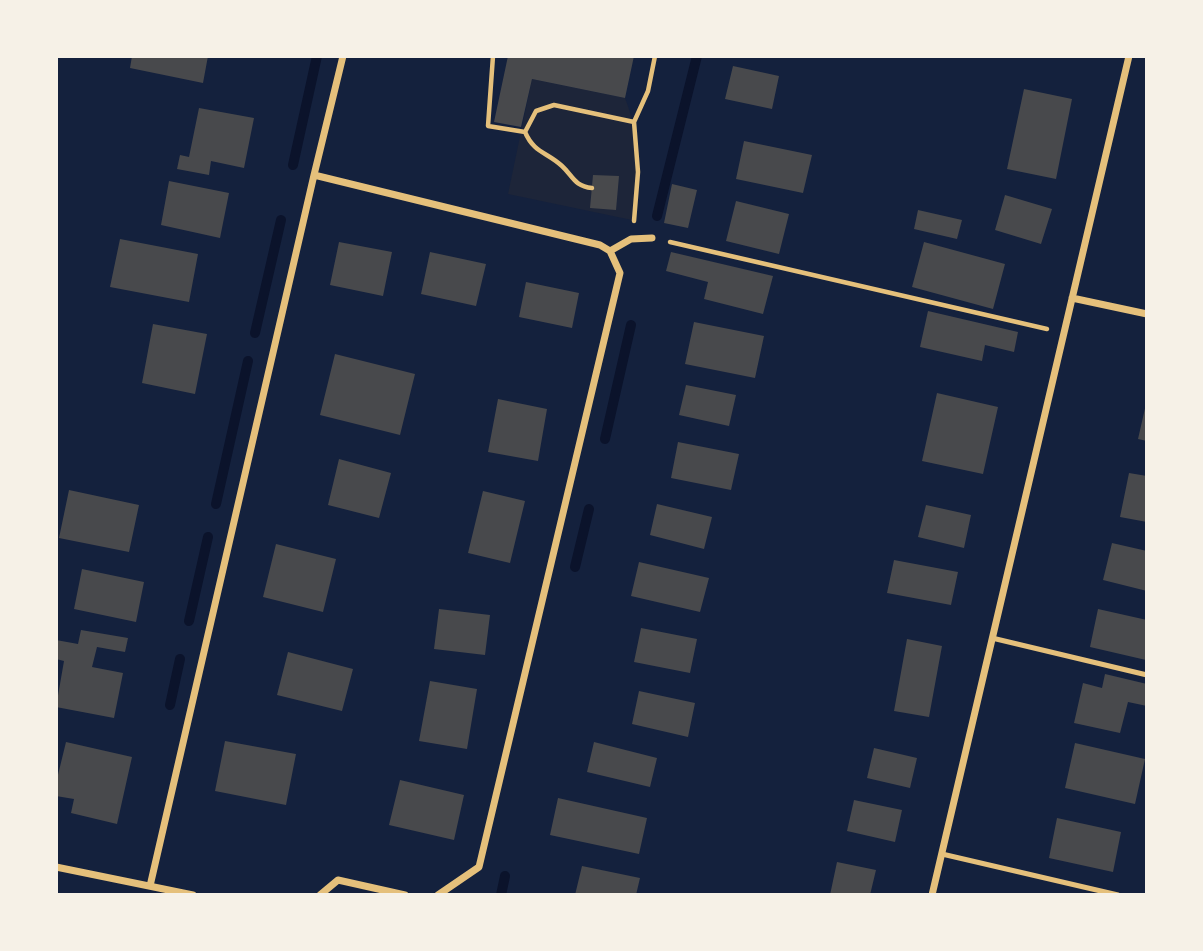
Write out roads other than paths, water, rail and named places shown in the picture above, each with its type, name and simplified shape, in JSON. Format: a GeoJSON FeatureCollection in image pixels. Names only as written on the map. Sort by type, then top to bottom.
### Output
{"type":"FeatureCollection","features":[{"type":"Feature","properties":{"kind":"street"},"geometry":{"type":"LineString","coordinates":[[150,886],[343,56]]}},
{"type":"Feature","properties":{"kind":"street"},"geometry":{"type":"LineString","coordinates":[[932,895],[1129,56]]}},
{"type":"Feature","properties":{"kind":"street"},"geometry":{"type":"LineString","coordinates":[[314,175],[600,245],[610,251],[620,273],[479,867],[438,895]]}},
{"type":"Feature","properties":{"kind":"street"},"geometry":{"type":"LineString","coordinates":[[610,251],[631,239],[652,238]]}},
{"type":"Feature","properties":{"kind":"street"},"geometry":{"type":"LineString","coordinates":[[1072,298],[1147,314]]}},
{"type":"Feature","properties":{"kind":"street"},"geometry":{"type":"LineString","coordinates":[[56,867],[193,895]]}},
{"type":"Feature","properties":{"kind":"street"},"geometry":{"type":"LineString","coordinates":[[320,895],[338,880],[405,895]]}},
{"type":"Feature","properties":{"kind":"lane"},"geometry":{"type":"LineString","coordinates":[[992,638],[1147,675]]}},
{"type":"Feature","properties":{"kind":"lane"},"geometry":{"type":"LineString","coordinates":[[942,854],[1118,895]]}},
{"type":"Feature","properties":{"kind":"waterway"},"geometry":{"type":"LineString","coordinates":[[293,165],[317,56]]}},
{"type":"Feature","properties":{"kind":"waterway"},"geometry":{"type":"LineString","coordinates":[[657,216],[697,56]]}},
{"type":"Feature","properties":{"kind":"waterway"},"geometry":{"type":"LineString","coordinates":[[255,333],[281,220]]}},
{"type":"Feature","properties":{"kind":"waterway"},"geometry":{"type":"LineString","coordinates":[[605,439],[631,325]]}},
{"type":"Feature","properties":{"kind":"waterway"},"geometry":{"type":"LineString","coordinates":[[216,504],[248,361]]}},
{"type":"Feature","properties":{"kind":"waterway"},"geometry":{"type":"LineString","coordinates":[[575,567],[589,509]]}},
{"type":"Feature","properties":{"kind":"waterway"},"geometry":{"type":"LineString","coordinates":[[189,621],[208,537]]}},
{"type":"Feature","properties":{"kind":"waterway"},"geometry":{"type":"LineString","coordinates":[[170,705],[180,659]]}},
{"type":"Feature","properties":{"kind":"waterway"},"geometry":{"type":"LineString","coordinates":[[501,895],[505,876]]}}]}
